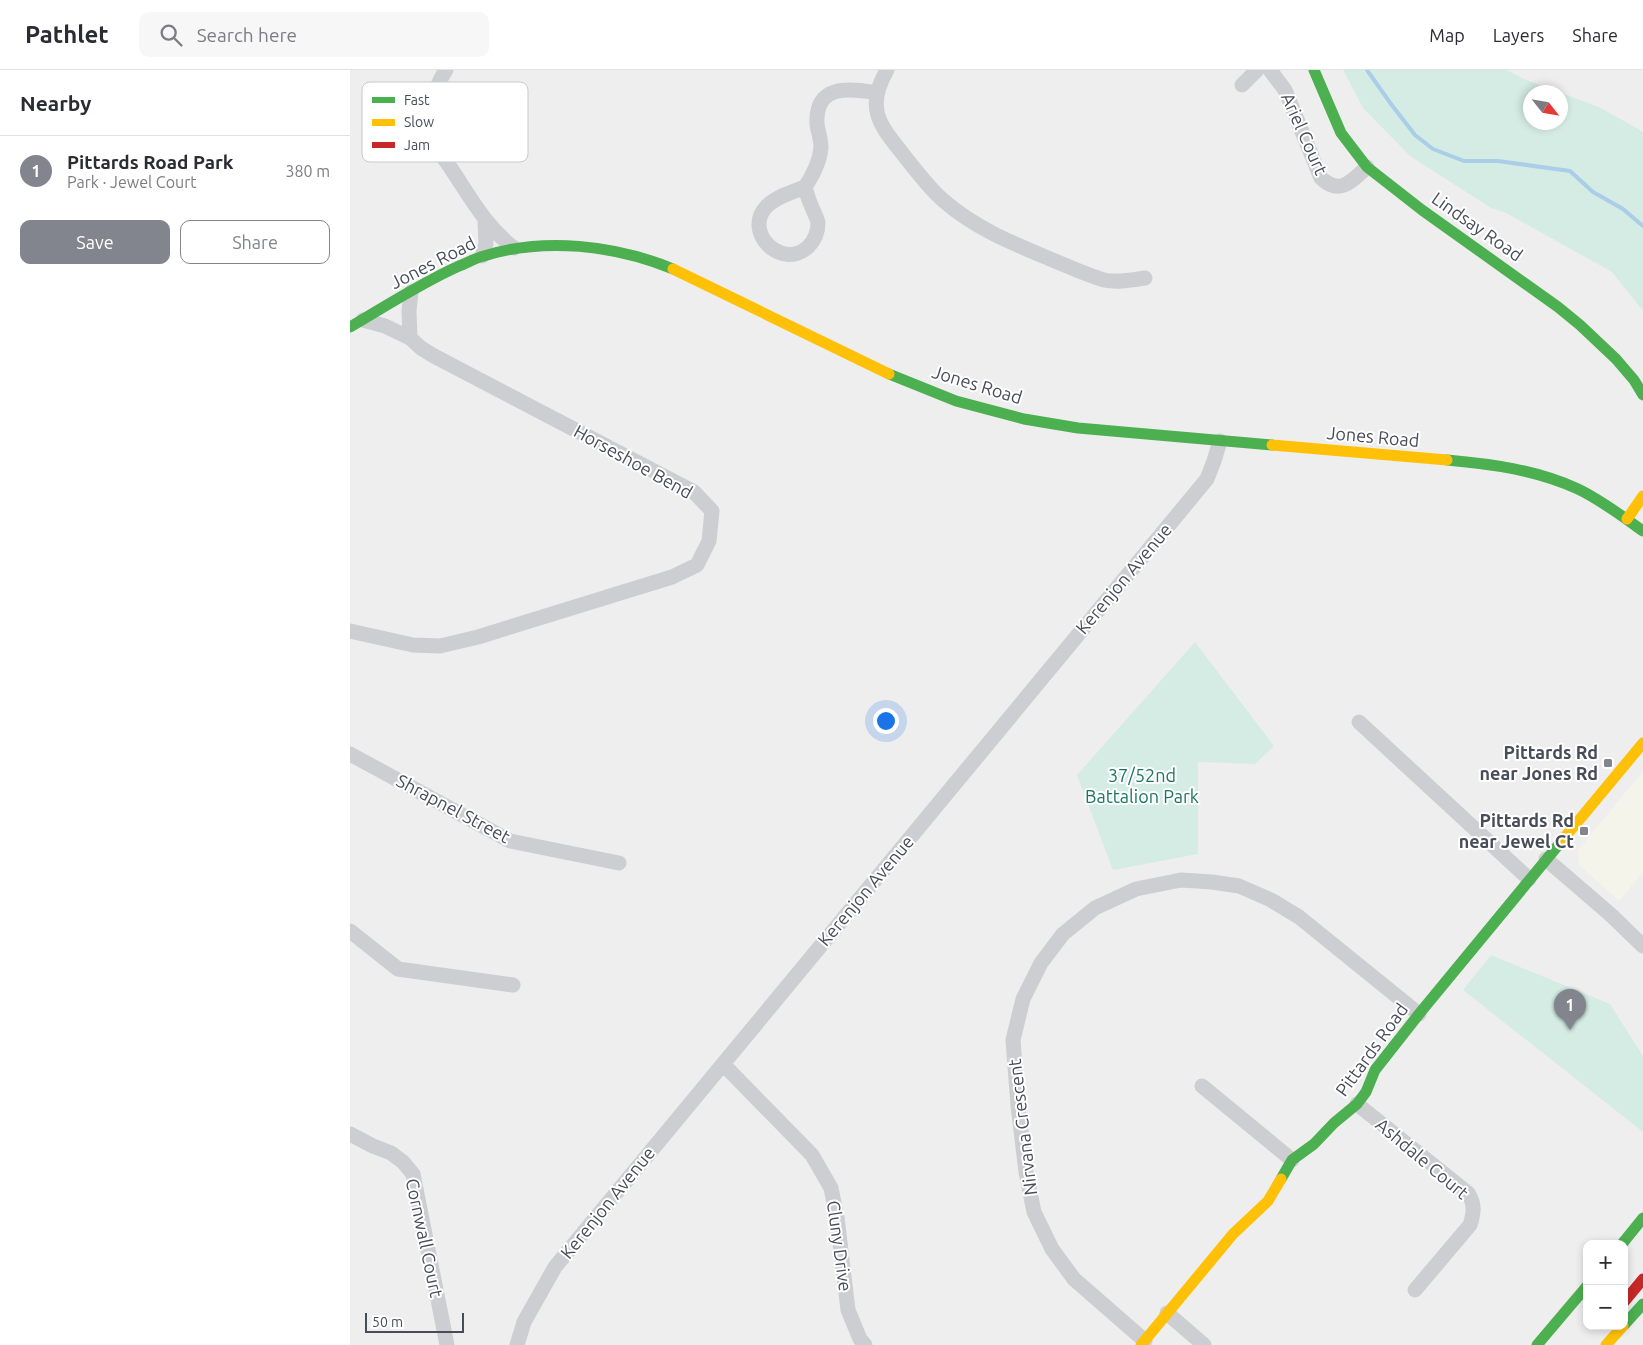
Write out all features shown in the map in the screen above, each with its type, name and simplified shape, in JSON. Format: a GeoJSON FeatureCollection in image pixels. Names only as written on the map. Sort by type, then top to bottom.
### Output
{"type":"FeatureCollection","features":[{"type":"Feature","properties":{"kind":"main road","name":"Lindsay Road"},"geometry":{"type":"LineString","coordinates":[[1314,70],[1341,134],[1367,167],[1422,210],[1573,319],[1616,359],[1634,380],[1643,395]]}},
{"type":"Feature","properties":{"kind":"main road","name":"Jones Road"},"geometry":{"type":"LineString","coordinates":[[356,324],[440,275],[482,256],[514,248],[542,246],[596,247],[649,259],[687,274],[887,373],[956,401],[1024,419],[1078,428],[1481,463],[1511,468],[1549,477],[1580,490],[1643,531]]}},
{"type":"Feature","properties":{"kind":"main road"},"geometry":{"type":"LineString","coordinates":[[1627,519],[1643,496]]}},
{"type":"Feature","properties":{"kind":"main road","name":"Jones Road"},"geometry":{"type":"LineString","coordinates":[[1627,519],[1643,539]]}},
{"type":"Feature","properties":{"kind":"main road","name":"Pittards Road"},"geometry":{"type":"LineString","coordinates":[[1143,1343],[1233,1234],[1268,1200],[1292,1160],[1314,1144],[1334,1123],[1357,1104],[1366,1092],[1375,1070],[1419,1014],[1529,879],[1643,744]]}},
{"type":"Feature","properties":{"kind":"main road"},"geometry":{"type":"LineString","coordinates":[[1625,1240],[1643,1218]]}},
{"type":"Feature","properties":{"kind":"main road"},"geometry":{"type":"LineString","coordinates":[[1628,1297],[1643,1279]]}},
{"type":"Feature","properties":{"kind":"main road"},"geometry":{"type":"LineString","coordinates":[[1537,1345],[1583,1291]]}},
{"type":"Feature","properties":{"kind":"main road"},"geometry":{"type":"LineString","coordinates":[[1628,1321],[1643,1304]]}},
{"type":"Feature","properties":{"kind":"main road"},"geometry":{"type":"LineString","coordinates":[[1606,1345],[1620,1330]]}},
{"type":"Feature","properties":{"kind":"street"},"geometry":{"type":"LineString","coordinates":[[441,82],[446,70]]}},
{"type":"Feature","properties":{"kind":"street"},"geometry":{"type":"LineString","coordinates":[[887,70],[876,93],[878,116],[885,131],[924,181],[964,217],[986,231],[1014,244],[1105,280],[1124,281],[1146,278]]}},
{"type":"Feature","properties":{"kind":"street"},"geometry":{"type":"LineString","coordinates":[[1242,84],[1257,70]]}},
{"type":"Feature","properties":{"kind":"street","name":"Ariel Court"},"geometry":{"type":"LineString","coordinates":[[1270,70],[1285,90],[1321,178],[1333,186],[1345,186],[1367,167]]}},
{"type":"Feature","properties":{"kind":"street"},"geometry":{"type":"LineString","coordinates":[[805,186],[818,222],[815,237],[805,250],[792,255],[784,255],[774,251],[762,237],[760,230],[762,214],[766,206],[775,199],[805,186],[814,174],[821,148],[817,126],[820,106],[826,97],[833,92],[855,89],[876,93]]}},
{"type":"Feature","properties":{"kind":"street"},"geometry":{"type":"LineString","coordinates":[[447,162],[486,220],[502,239],[514,248]]}},
{"type":"Feature","properties":{"kind":"street"},"geometry":{"type":"LineString","coordinates":[[482,256],[486,244],[486,220]]}},
{"type":"Feature","properties":{"kind":"street"},"geometry":{"type":"LineString","coordinates":[[410,338],[409,311],[411,292]]}},
{"type":"Feature","properties":{"kind":"street","name":"Horseshoe Bend"},"geometry":{"type":"LineString","coordinates":[[350,631],[413,645],[440,646],[478,637],[672,577],[697,565],[709,541],[712,511],[694,492],[434,356],[410,338],[385,326],[356,324]]}},
{"type":"Feature","properties":{"kind":"street","name":"Kerenjon Avenue"},"geometry":{"type":"LineString","coordinates":[[517,1345],[524,1322],[555,1267],[1207,479],[1220,441]]}},
{"type":"Feature","properties":{"kind":"street"},"geometry":{"type":"LineString","coordinates":[[1359,722],[1529,879]]}},
{"type":"Feature","properties":{"kind":"street","name":"Shrapnel Street"},"geometry":{"type":"LineString","coordinates":[[350,754],[510,841],[619,863]]}},
{"type":"Feature","properties":{"kind":"street"},"geometry":{"type":"LineString","coordinates":[[1546,860],[1611,915],[1643,946]]}},
{"type":"Feature","properties":{"kind":"street","name":"Nirvana Crescent"},"geometry":{"type":"LineString","coordinates":[[1143,1343],[1074,1280],[1052,1249],[1034,1212],[1026,1172],[1013,1040],[1023,999],[1041,962],[1062,934],[1095,908],[1136,889],[1182,880],[1239,886],[1271,900],[1299,916],[1419,1014]]}},
{"type":"Feature","properties":{"kind":"street"},"geometry":{"type":"LineString","coordinates":[[350,932],[398,969],[513,985]]}},
{"type":"Feature","properties":{"kind":"street","name":"Cluny Drive"},"geometry":{"type":"LineString","coordinates":[[723,1064],[812,1155],[831,1188],[837,1217],[848,1310],[860,1339],[865,1345]]}},
{"type":"Feature","properties":{"kind":"street"},"geometry":{"type":"LineString","coordinates":[[1202,1086],[1292,1160]]}},
{"type":"Feature","properties":{"kind":"street","name":"Ashdale Court"},"geometry":{"type":"LineString","coordinates":[[1357,1104],[1468,1193],[1472,1200],[1474,1212],[1470,1225],[1415,1290]]}},
{"type":"Feature","properties":{"kind":"street","name":"Cornwall Court"},"geometry":{"type":"LineString","coordinates":[[350,1134],[391,1153],[403,1162],[413,1174],[447,1345]]}},
{"type":"Feature","properties":{"kind":"street"},"geometry":{"type":"LineString","coordinates":[[1167,1313],[1204,1345]]}},
{"type":"Feature","properties":{"kind":"shaded area"},"geometry":{"type":"Polygon","coordinates":[[[1643,771],[1643,872],[1619,901],[1579,865],[1578,850],[1643,771]]]}},
{"type":"Feature","properties":{"kind":"green space"},"geometry":{"type":"Polygon","coordinates":[[[1343,70],[1507,70],[1540,85],[1523,85],[1523,130],[1568,130],[1568,95],[1599,107],[1640,130],[1643,133],[1643,311],[1612,272],[1506,213],[1491,208],[1410,156],[1363,108],[1343,70]]]}},
{"type":"Feature","properties":{"kind":"green space","name":"37/52nd Battalion Park"},"geometry":{"type":"Polygon","coordinates":[[[1195,642],[1274,746],[1255,764],[1198,762],[1198,854],[1113,870],[1077,775],[1195,642]]]}},
{"type":"Feature","properties":{"kind":"green space"},"geometry":{"type":"Polygon","coordinates":[[[1491,955],[1610,1004],[1643,1056],[1643,1132],[1463,990],[1491,955]]]}},
{"type":"Feature","properties":{"kind":"waterway"},"geometry":{"type":"LineString","coordinates":[[1367,70],[1415,135],[1433,149],[1464,161],[1498,161],[1570,171],[1593,192],[1623,209],[1643,226]]}},
{"type":"Feature","properties":{"kind":"traffic: fast"},"geometry":{"type":"LineString","coordinates":[[1314,70],[1341,133],[1367,167],[1422,210],[1558,307],[1580,325],[1616,359],[1634,380],[1643,395]]}},
{"type":"Feature","properties":{"kind":"traffic: fast"},"geometry":{"type":"LineString","coordinates":[[350,327],[417,287],[445,273],[477,258],[507,250],[555,245],[579,246],[627,254],[673,269]]}},
{"type":"Feature","properties":{"kind":"traffic: fast"},"geometry":{"type":"LineString","coordinates":[[889,374],[956,401],[1024,419],[1078,428],[1272,445]]}},
{"type":"Feature","properties":{"kind":"traffic: fast"},"geometry":{"type":"LineString","coordinates":[[1447,460],[1514,469],[1562,482],[1595,498],[1643,531]]}},
{"type":"Feature","properties":{"kind":"traffic: fast"},"geometry":{"type":"LineString","coordinates":[[1281,1179],[1292,1160],[1314,1144],[1334,1123],[1357,1104],[1366,1092],[1375,1070],[1560,843]]}},
{"type":"Feature","properties":{"kind":"traffic: fast"},"geometry":{"type":"LineString","coordinates":[[1625,1240],[1643,1218]]}},
{"type":"Feature","properties":{"kind":"traffic: fast"},"geometry":{"type":"LineString","coordinates":[[1537,1345],[1583,1291]]}},
{"type":"Feature","properties":{"kind":"traffic: fast"},"geometry":{"type":"LineString","coordinates":[[1628,1321],[1643,1304]]}},
{"type":"Feature","properties":{"kind":"traffic: slow"},"geometry":{"type":"LineString","coordinates":[[673,269],[889,374]]}},
{"type":"Feature","properties":{"kind":"traffic: slow"},"geometry":{"type":"LineString","coordinates":[[1272,445],[1447,460]]}},
{"type":"Feature","properties":{"kind":"traffic: slow"},"geometry":{"type":"LineString","coordinates":[[1627,519],[1643,496]]}},
{"type":"Feature","properties":{"kind":"traffic: slow"},"geometry":{"type":"LineString","coordinates":[[1560,843],[1643,743]]}},
{"type":"Feature","properties":{"kind":"traffic: slow"},"geometry":{"type":"LineString","coordinates":[[1141,1345],[1233,1234],[1268,1201],[1281,1179]]}},
{"type":"Feature","properties":{"kind":"traffic: slow"},"geometry":{"type":"LineString","coordinates":[[1606,1345],[1619,1330]]}},
{"type":"Feature","properties":{"kind":"traffic: jam"},"geometry":{"type":"LineString","coordinates":[[1628,1297],[1643,1279]]}},
{"type":"Feature","properties":{"kind":"place","name":"Pittards Rd near Jones Rd"},"geometry":{"type":"Point","coordinates":[1608,763]}},
{"type":"Feature","properties":{"kind":"place","name":"Pittards Rd near Jewel Ct"},"geometry":{"type":"Point","coordinates":[1584,831]}},
{"type":"Feature","properties":{"kind":"place","name":"Pittards Road Park"},"geometry":{"type":"Point","coordinates":[1570,1030]}}]}
